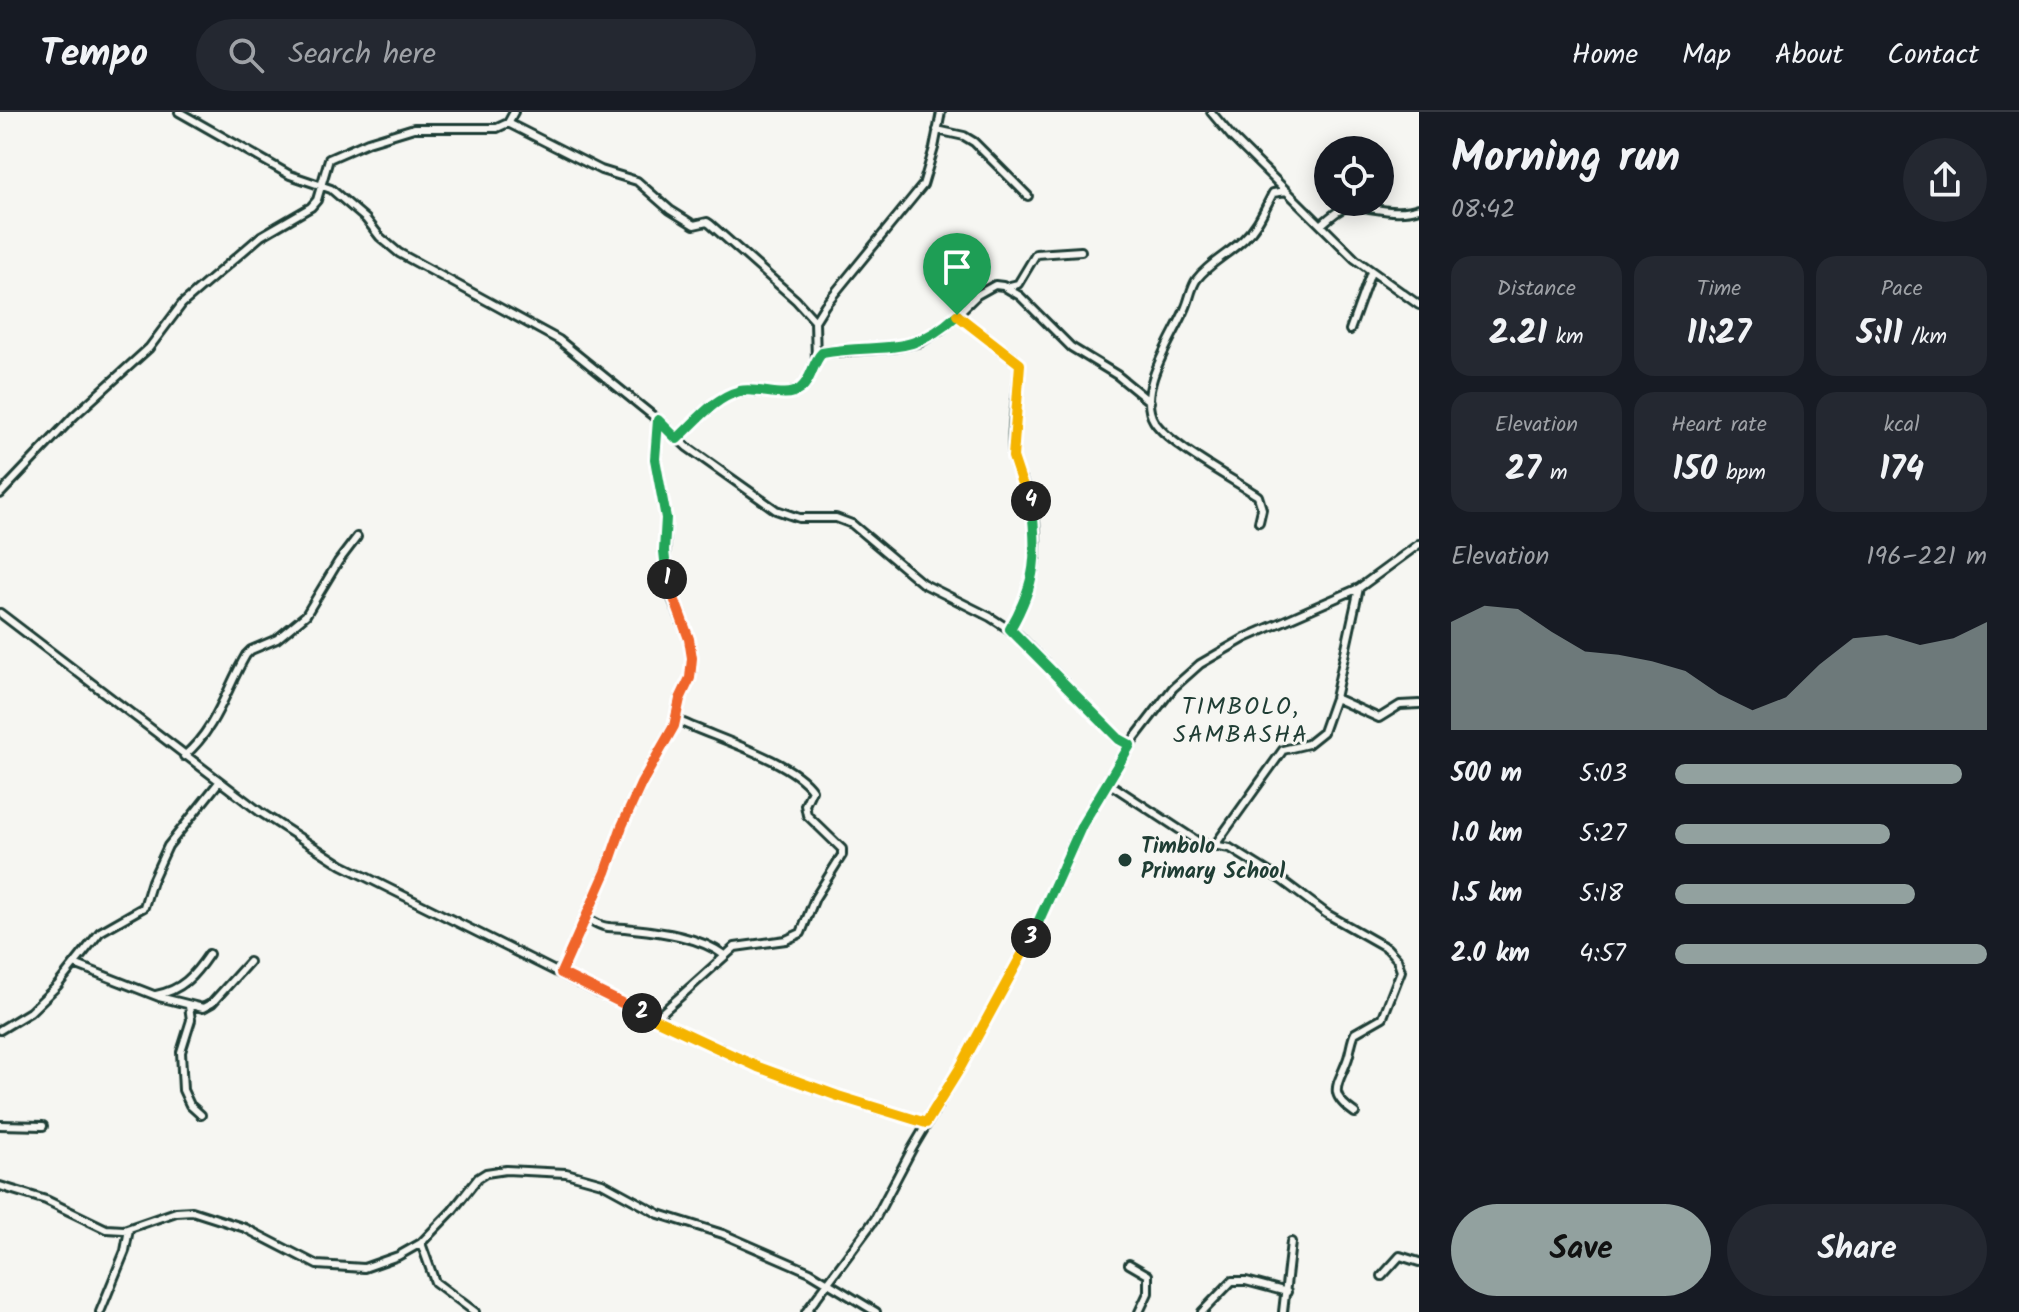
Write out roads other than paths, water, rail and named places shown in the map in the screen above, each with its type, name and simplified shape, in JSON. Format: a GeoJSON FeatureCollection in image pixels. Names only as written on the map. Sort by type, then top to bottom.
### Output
{"type":"FeatureCollection","features":[{"type":"Feature","properties":{"kind":"street"},"geometry":{"type":"LineString","coordinates":[[179,112],[290,175],[321,184],[340,195],[399,253],[559,340],[677,439],[783,513],[799,518],[836,518],[852,524],[922,583],[1010,629],[1119,739],[1130,745]]}},
{"type":"Feature","properties":{"kind":"street"},"geometry":{"type":"LineString","coordinates":[[0,494],[74,416],[149,348],[182,304],[261,236],[311,207],[317,200],[327,162],[334,156],[392,133],[429,127],[497,128],[508,123],[514,112]]}},
{"type":"Feature","properties":{"kind":"street"},"geometry":{"type":"LineString","coordinates":[[816,361],[815,321],[923,185],[941,112]]}},
{"type":"Feature","properties":{"kind":"street"},"geometry":{"type":"LineString","coordinates":[[1213,113],[1232,137],[1371,272],[1419,305]]}},
{"type":"Feature","properties":{"kind":"street"},"geometry":{"type":"LineString","coordinates":[[508,123],[601,170],[637,181],[670,210],[694,225],[707,222],[796,300],[815,321]]}},
{"type":"Feature","properties":{"kind":"street"},"geometry":{"type":"LineString","coordinates":[[937,130],[964,136],[974,142],[1028,196]]}},
{"type":"Feature","properties":{"kind":"street"},"geometry":{"type":"LineString","coordinates":[[1259,522],[1262,509],[1258,496],[1180,445],[1158,426],[1151,416],[1150,402],[1160,358],[1188,304],[1196,281],[1246,238],[1262,217],[1273,193],[1287,191]]}},
{"type":"Feature","properties":{"kind":"street"},"geometry":{"type":"LineString","coordinates":[[1321,225],[1341,210],[1349,208],[1391,213],[1419,208]]}},
{"type":"Feature","properties":{"kind":"street"},"geometry":{"type":"LineString","coordinates":[[1006,287],[1018,284],[1036,254],[1081,251]]}},
{"type":"Feature","properties":{"kind":"street"},"geometry":{"type":"LineString","coordinates":[[1350,330],[1371,272]]}},
{"type":"Feature","properties":{"kind":"street"},"geometry":{"type":"LineString","coordinates":[[677,439],[724,397],[753,390],[789,395],[798,391],[806,383],[822,353],[892,348],[921,342],[995,285],[1006,287],[1020,296],[1071,347],[1117,375],[1150,402]]}},
{"type":"Feature","properties":{"kind":"street"},"geometry":{"type":"LineString","coordinates":[[957,315],[1020,364],[1013,457],[1032,502],[1036,559],[1027,599],[1010,629]]}},
{"type":"Feature","properties":{"kind":"street"},"geometry":{"type":"LineString","coordinates":[[561,973],[625,818],[677,720],[680,699],[690,678],[692,658],[689,639],[669,591],[665,570],[666,518],[655,459],[658,420]]}},
{"type":"Feature","properties":{"kind":"street"},"geometry":{"type":"LineString","coordinates":[[184,756],[201,739],[223,705],[246,655],[277,639],[306,615],[357,537]]}},
{"type":"Feature","properties":{"kind":"street"},"geometry":{"type":"LineString","coordinates":[[806,1312],[871,1226],[1032,936],[1073,842],[1130,745],[1173,688],[1200,664],[1245,638],[1359,588],[1419,544]]}},
{"type":"Feature","properties":{"kind":"street"},"geometry":{"type":"LineString","coordinates":[[1215,845],[1283,750],[1308,744],[1321,736],[1330,720],[1359,588]]}},
{"type":"Feature","properties":{"kind":"street"},"geometry":{"type":"LineString","coordinates":[[0,613],[219,782],[342,865],[758,1067],[926,1123]]}},
{"type":"Feature","properties":{"kind":"street"},"geometry":{"type":"LineString","coordinates":[[1335,698],[1379,718],[1400,705],[1419,704]]}},
{"type":"Feature","properties":{"kind":"street"},"geometry":{"type":"LineString","coordinates":[[655,1019],[724,955],[744,944],[786,940],[801,933],[815,898],[843,851],[807,815],[805,805],[812,790],[807,783],[769,760],[677,720]]}},
{"type":"Feature","properties":{"kind":"street"},"geometry":{"type":"LineString","coordinates":[[0,1030],[30,1012],[77,965],[100,932],[144,907],[168,846],[219,782]]}},
{"type":"Feature","properties":{"kind":"street"},"geometry":{"type":"LineString","coordinates":[[1107,782],[1200,843],[1230,848],[1283,881],[1327,914],[1375,940],[1393,954],[1401,965],[1387,1010],[1377,1022],[1355,1033],[1348,1059],[1337,1080],[1337,1094],[1344,1105],[1355,1113]]}},
{"type":"Feature","properties":{"kind":"street"},"geometry":{"type":"LineString","coordinates":[[586,917],[609,929],[628,928],[671,936],[713,947],[724,955]]}},
{"type":"Feature","properties":{"kind":"street"},"geometry":{"type":"LineString","coordinates":[[152,995],[182,986],[209,954]]}},
{"type":"Feature","properties":{"kind":"street"},"geometry":{"type":"LineString","coordinates":[[77,965],[152,995],[203,1008],[212,1003],[249,962]]}},
{"type":"Feature","properties":{"kind":"street"},"geometry":{"type":"LineString","coordinates":[[189,1006],[191,1020],[181,1052],[183,1090],[190,1105],[201,1115]]}},
{"type":"Feature","properties":{"kind":"street"},"geometry":{"type":"LineString","coordinates":[[0,1125],[43,1126]]}},
{"type":"Feature","properties":{"kind":"street"},"geometry":{"type":"LineString","coordinates":[[0,1186],[46,1200],[106,1229],[129,1229],[176,1212],[192,1211],[245,1228],[317,1265],[340,1268],[374,1265],[421,1243],[478,1178],[486,1173],[506,1170],[566,1173],[602,1183],[659,1214],[723,1234],[827,1282],[876,1312]]}},
{"type":"Feature","properties":{"kind":"street"},"geometry":{"type":"LineString","coordinates":[[100,1312],[125,1251],[129,1229]]}},
{"type":"Feature","properties":{"kind":"street"},"geometry":{"type":"LineString","coordinates":[[1283,1312],[1291,1242]]}},
{"type":"Feature","properties":{"kind":"street"},"geometry":{"type":"LineString","coordinates":[[421,1243],[435,1282],[475,1312]]}},
{"type":"Feature","properties":{"kind":"street"},"geometry":{"type":"LineString","coordinates":[[1382,1276],[1400,1256],[1419,1262]]}},
{"type":"Feature","properties":{"kind":"street"},"geometry":{"type":"LineString","coordinates":[[1129,1264],[1148,1275],[1148,1293],[1139,1312]]}},
{"type":"Feature","properties":{"kind":"street"},"geometry":{"type":"LineString","coordinates":[[1202,1312],[1232,1281],[1246,1281],[1287,1292]]}},
{"type":"Feature","properties":{"kind":"place","name":"Timbolo Primary School"},"geometry":{"type":"Point","coordinates":[1125,860]}},
{"type":"Feature","properties":{"kind":"district","name":"TIMBOLO, SAMBASHA"},"geometry":{"type":"Point","coordinates":[1241,721]}}]}
